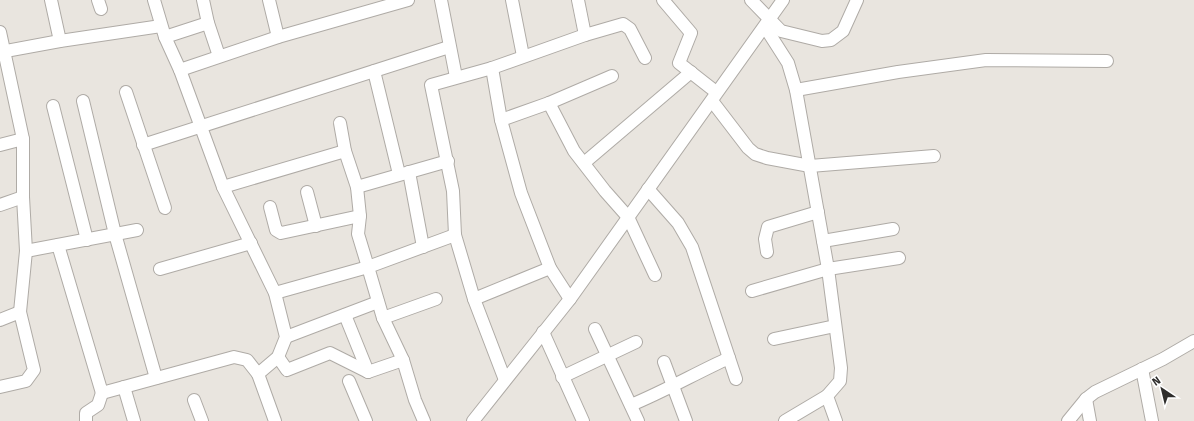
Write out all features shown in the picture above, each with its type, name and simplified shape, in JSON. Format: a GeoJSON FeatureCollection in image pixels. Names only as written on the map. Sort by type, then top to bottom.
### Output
{"type":"FeatureCollection","features":[{"type":"Feature","properties":{"kind":"street"},"geometry":{"type":"LineString","coordinates":[[51,0],[60,41]]}},
{"type":"Feature","properties":{"kind":"street"},"geometry":{"type":"LineString","coordinates":[[154,0],[163,32],[180,70],[223,187],[275,293],[286,337],[278,357],[258,374]]}},
{"type":"Feature","properties":{"kind":"street"},"geometry":{"type":"LineString","coordinates":[[203,0],[208,22],[219,56]]}},
{"type":"Feature","properties":{"kind":"street"},"geometry":{"type":"LineString","coordinates":[[269,0],[278,37]]}},
{"type":"Feature","properties":{"kind":"street"},"geometry":{"type":"LineString","coordinates":[[180,70],[380,4],[408,0]]}},
{"type":"Feature","properties":{"kind":"street"},"geometry":{"type":"LineString","coordinates":[[441,0],[456,77]]}},
{"type":"Feature","properties":{"kind":"street"},"geometry":{"type":"LineString","coordinates":[[512,0],[523,56]]}},
{"type":"Feature","properties":{"kind":"street"},"geometry":{"type":"LineString","coordinates":[[578,0],[585,35]]}},
{"type":"Feature","properties":{"kind":"street"},"geometry":{"type":"LineString","coordinates":[[663,0],[691,33],[679,63],[691,72],[714,96],[742,141],[755,154],[779,161],[810,166],[934,156]]}},
{"type":"Feature","properties":{"kind":"street"},"geometry":{"type":"LineString","coordinates":[[751,0],[768,23],[788,63],[796,90],[828,269],[842,374],[837,386],[827,396],[785,421]]}},
{"type":"Feature","properties":{"kind":"street"},"geometry":{"type":"LineString","coordinates":[[473,421],[570,299],[714,96],[768,23],[782,0]]}},
{"type":"Feature","properties":{"kind":"street"},"geometry":{"type":"LineString","coordinates":[[768,23],[787,34],[822,41],[831,40],[843,31],[857,0]]}},
{"type":"Feature","properties":{"kind":"street"},"geometry":{"type":"LineString","coordinates":[[2,52],[60,41],[163,32],[208,22]]}},
{"type":"Feature","properties":{"kind":"street"},"geometry":{"type":"LineString","coordinates":[[505,380],[474,299],[456,235],[453,191],[448,160],[431,85],[492,68],[585,35],[623,24],[630,29],[645,58]]}},
{"type":"Feature","properties":{"kind":"street"},"geometry":{"type":"LineString","coordinates":[[0,32],[2,52],[23,139],[23,197],[26,251],[20,312],[34,370],[26,381],[0,387]]}},
{"type":"Feature","properties":{"kind":"street"},"geometry":{"type":"LineString","coordinates":[[143,145],[449,47]]}},
{"type":"Feature","properties":{"kind":"street"},"geometry":{"type":"LineString","coordinates":[[796,90],[898,72],[986,60],[1107,60]]}},
{"type":"Feature","properties":{"kind":"street"},"geometry":{"type":"LineString","coordinates":[[492,68],[502,120],[521,193],[550,268],[570,299]]}},
{"type":"Feature","properties":{"kind":"street"},"geometry":{"type":"LineString","coordinates":[[374,71],[404,173],[423,247]]}},
{"type":"Feature","properties":{"kind":"street"},"geometry":{"type":"LineString","coordinates":[[584,163],[691,72]]}},
{"type":"Feature","properties":{"kind":"street"},"geometry":{"type":"LineString","coordinates":[[502,120],[549,103],[612,76]]}},
{"type":"Feature","properties":{"kind":"street"},"geometry":{"type":"LineString","coordinates":[[126,92],[165,208]]}},
{"type":"Feature","properties":{"kind":"street"},"geometry":{"type":"LineString","coordinates":[[83,101],[115,234],[156,378]]}},
{"type":"Feature","properties":{"kind":"street"},"geometry":{"type":"LineString","coordinates":[[549,103],[574,151],[628,217],[655,275]]}},
{"type":"Feature","properties":{"kind":"street"},"geometry":{"type":"LineString","coordinates":[[53,106],[87,240]]}},
{"type":"Feature","properties":{"kind":"street"},"geometry":{"type":"LineString","coordinates":[[340,123],[345,151],[357,187],[360,216],[358,234],[383,318],[404,360],[415,400],[424,421]]}},
{"type":"Feature","properties":{"kind":"street"},"geometry":{"type":"LineString","coordinates":[[0,145],[23,139]]}},
{"type":"Feature","properties":{"kind":"street"},"geometry":{"type":"LineString","coordinates":[[223,187],[345,151]]}},
{"type":"Feature","properties":{"kind":"street"},"geometry":{"type":"LineString","coordinates":[[357,187],[448,160]]}},
{"type":"Feature","properties":{"kind":"street"},"geometry":{"type":"LineString","coordinates":[[648,189],[678,223],[692,247],[736,380]]}},
{"type":"Feature","properties":{"kind":"street"},"geometry":{"type":"LineString","coordinates":[[308,192],[316,226]]}},
{"type":"Feature","properties":{"kind":"street"},"geometry":{"type":"LineString","coordinates":[[0,205],[23,197]]}},
{"type":"Feature","properties":{"kind":"street"},"geometry":{"type":"LineString","coordinates":[[270,207],[278,232],[316,226],[360,216]]}},
{"type":"Feature","properties":{"kind":"street"},"geometry":{"type":"LineString","coordinates":[[767,252],[765,239],[768,227],[773,224],[818,212]]}},
{"type":"Feature","properties":{"kind":"street"},"geometry":{"type":"LineString","coordinates":[[823,241],[893,229]]}},
{"type":"Feature","properties":{"kind":"street"},"geometry":{"type":"LineString","coordinates":[[26,251],[137,230]]}},
{"type":"Feature","properties":{"kind":"street"},"geometry":{"type":"LineString","coordinates":[[275,293],[368,267],[456,235]]}},
{"type":"Feature","properties":{"kind":"street"},"geometry":{"type":"LineString","coordinates":[[160,269],[251,244]]}},
{"type":"Feature","properties":{"kind":"street"},"geometry":{"type":"LineString","coordinates":[[58,245],[102,393],[98,405],[86,413],[86,421]]}},
{"type":"Feature","properties":{"kind":"street"},"geometry":{"type":"LineString","coordinates":[[752,291],[828,269],[899,258]]}},
{"type":"Feature","properties":{"kind":"street"},"geometry":{"type":"LineString","coordinates":[[474,299],[550,268]]}},
{"type":"Feature","properties":{"kind":"street"},"geometry":{"type":"LineString","coordinates":[[383,318],[436,299]]}},
{"type":"Feature","properties":{"kind":"street"},"geometry":{"type":"LineString","coordinates":[[286,337],[378,302]]}},
{"type":"Feature","properties":{"kind":"street"},"geometry":{"type":"LineString","coordinates":[[0,320],[20,312]]}},
{"type":"Feature","properties":{"kind":"street"},"geometry":{"type":"LineString","coordinates":[[345,315],[368,372]]}},
{"type":"Feature","properties":{"kind":"street"},"geometry":{"type":"LineString","coordinates":[[774,339],[835,326]]}},
{"type":"Feature","properties":{"kind":"street"},"geometry":{"type":"LineString","coordinates":[[595,329],[609,356],[638,421]]}},
{"type":"Feature","properties":{"kind":"street"},"geometry":{"type":"LineString","coordinates":[[543,332],[583,421]]}},
{"type":"Feature","properties":{"kind":"street"},"geometry":{"type":"LineString","coordinates":[[1068,421],[1086,399],[1105,386],[1142,369],[1194,341]]}},
{"type":"Feature","properties":{"kind":"street"},"geometry":{"type":"LineString","coordinates":[[562,377],[636,342]]}},
{"type":"Feature","properties":{"kind":"street"},"geometry":{"type":"LineString","coordinates":[[278,357],[287,370],[330,353],[368,372],[404,360]]}},
{"type":"Feature","properties":{"kind":"street"},"geometry":{"type":"LineString","coordinates":[[102,393],[234,357],[247,360],[258,374],[275,421]]}},
{"type":"Feature","properties":{"kind":"street"},"geometry":{"type":"LineString","coordinates":[[631,405],[674,386],[697,372],[729,358]]}},
{"type":"Feature","properties":{"kind":"street"},"geometry":{"type":"LineString","coordinates":[[664,362],[686,421]]}},
{"type":"Feature","properties":{"kind":"street"},"geometry":{"type":"LineString","coordinates":[[1142,369],[1152,421]]}},
{"type":"Feature","properties":{"kind":"street"},"geometry":{"type":"LineString","coordinates":[[349,381],[366,421]]}},
{"type":"Feature","properties":{"kind":"street"},"geometry":{"type":"LineString","coordinates":[[124,386],[134,421]]}},
{"type":"Feature","properties":{"kind":"street"},"geometry":{"type":"LineString","coordinates":[[827,396],[836,421]]}},
{"type":"Feature","properties":{"kind":"street"},"geometry":{"type":"LineString","coordinates":[[1086,399],[1090,421]]}},
{"type":"Feature","properties":{"kind":"street"},"geometry":{"type":"LineString","coordinates":[[194,400],[202,421]]}}]}
